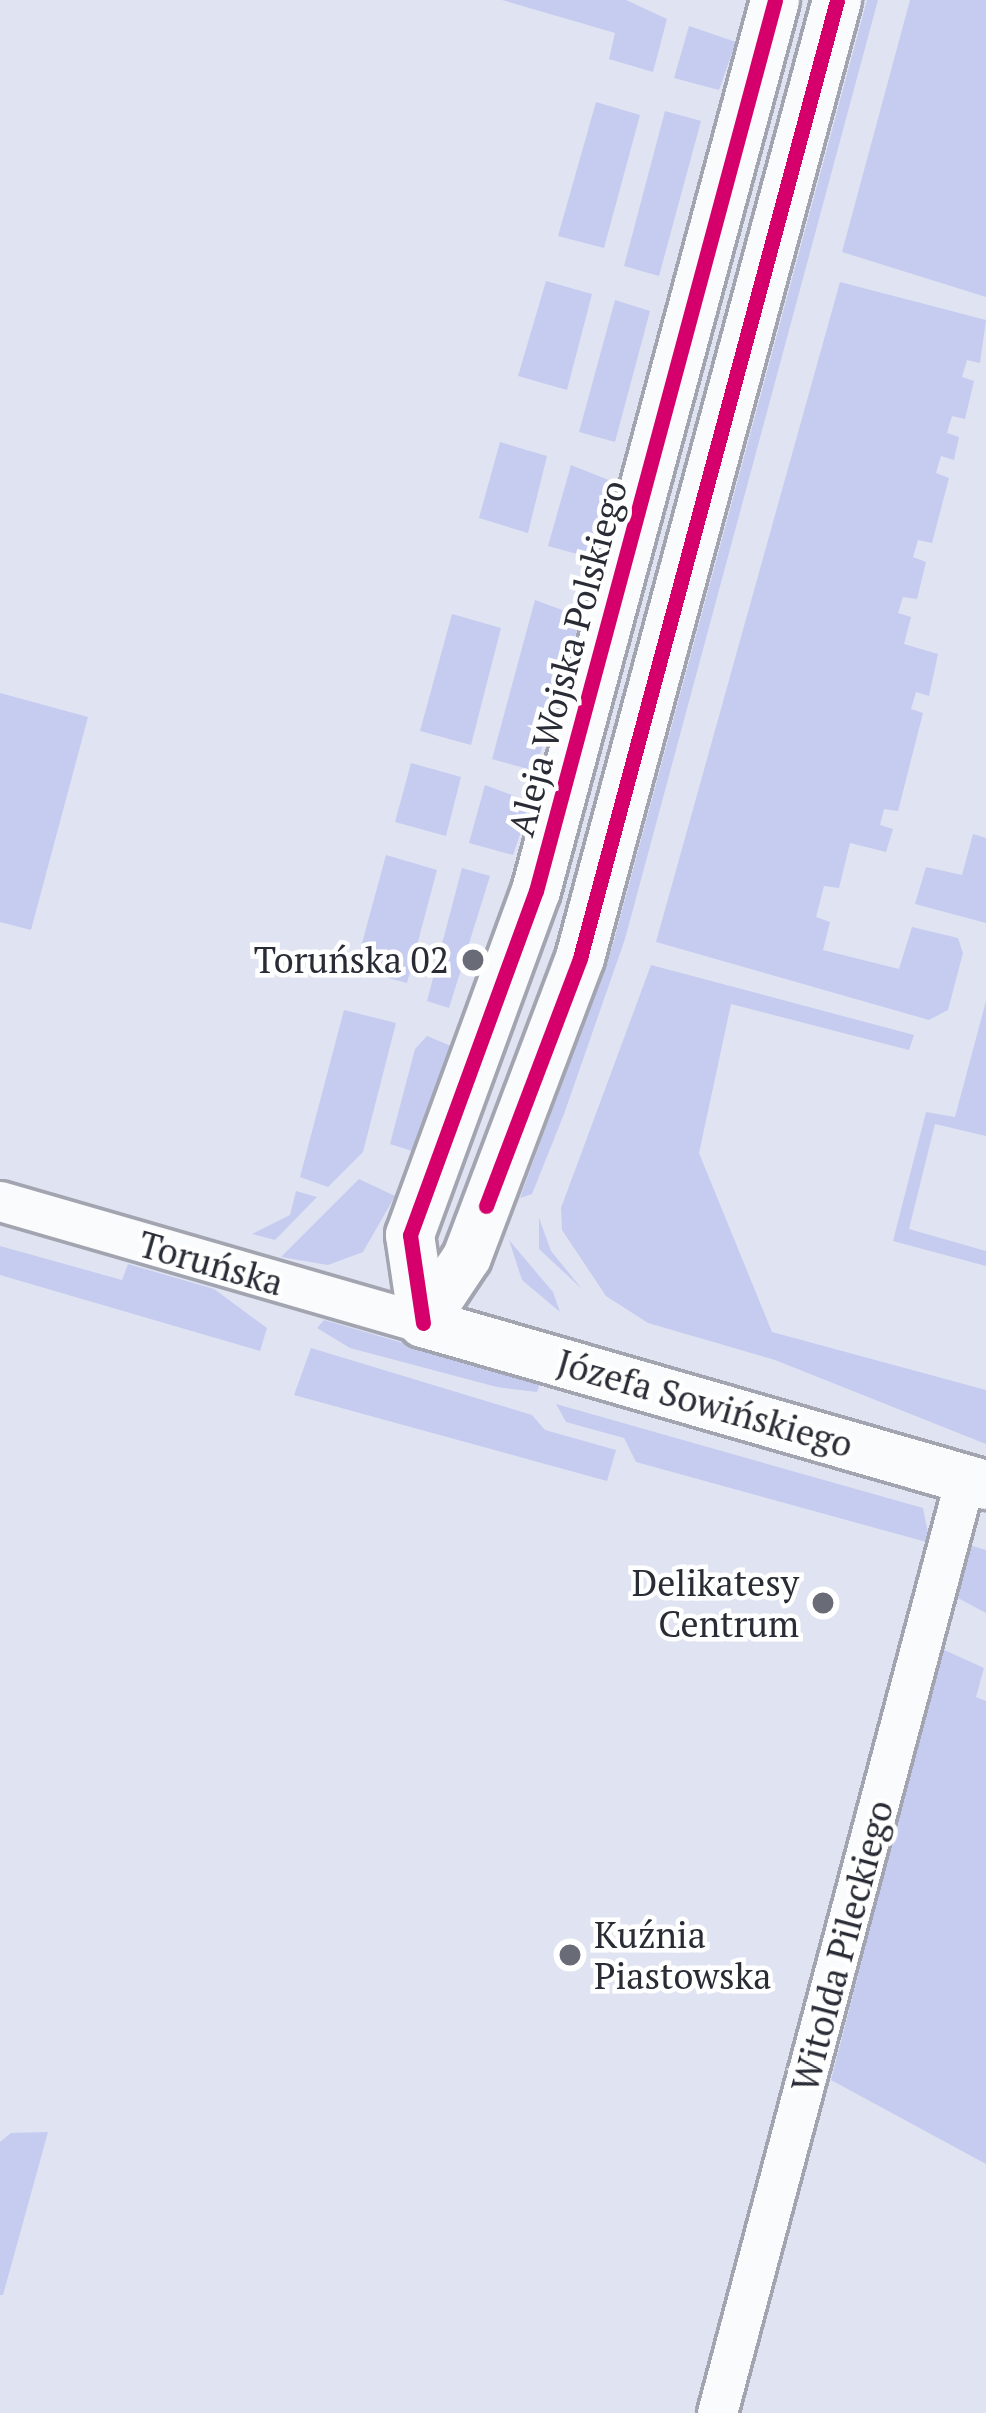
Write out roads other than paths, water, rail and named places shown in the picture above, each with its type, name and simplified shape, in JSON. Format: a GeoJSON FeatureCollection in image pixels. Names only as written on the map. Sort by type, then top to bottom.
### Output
{"type":"FeatureCollection","features":[{"type":"Feature","properties":{"kind":"street","name":"Aleja Wojska Polskiego"},"geometry":{"type":"LineString","coordinates":[[423,1323],[410,1235],[536,891],[775,0]]}},
{"type":"Feature","properties":{"kind":"street"},"geometry":{"type":"LineString","coordinates":[[423,1323],[467,1257],[574,976],[837,0]]}},
{"type":"Feature","properties":{"kind":"street","name":"Toruńska"},"geometry":{"type":"LineString","coordinates":[[0,1201],[423,1323]]}},
{"type":"Feature","properties":{"kind":"street","name":"Józefa Sowińskiego"},"geometry":{"type":"LineString","coordinates":[[423,1323],[976,1482]]}},
{"type":"Feature","properties":{"kind":"street","name":"Witolda Pileckiego"},"geometry":{"type":"LineString","coordinates":[[717,2413],[976,1482]]}},
{"type":"Feature","properties":{"kind":"place","name":"Toruńska 02"},"geometry":{"type":"Point","coordinates":[473,960]}},
{"type":"Feature","properties":{"kind":"place","name":"Delikatesy Centrum"},"geometry":{"type":"Point","coordinates":[823,1603]}},
{"type":"Feature","properties":{"kind":"place","name":"Kuźnia Piastowska"},"geometry":{"type":"Point","coordinates":[570,1955]}}]}
